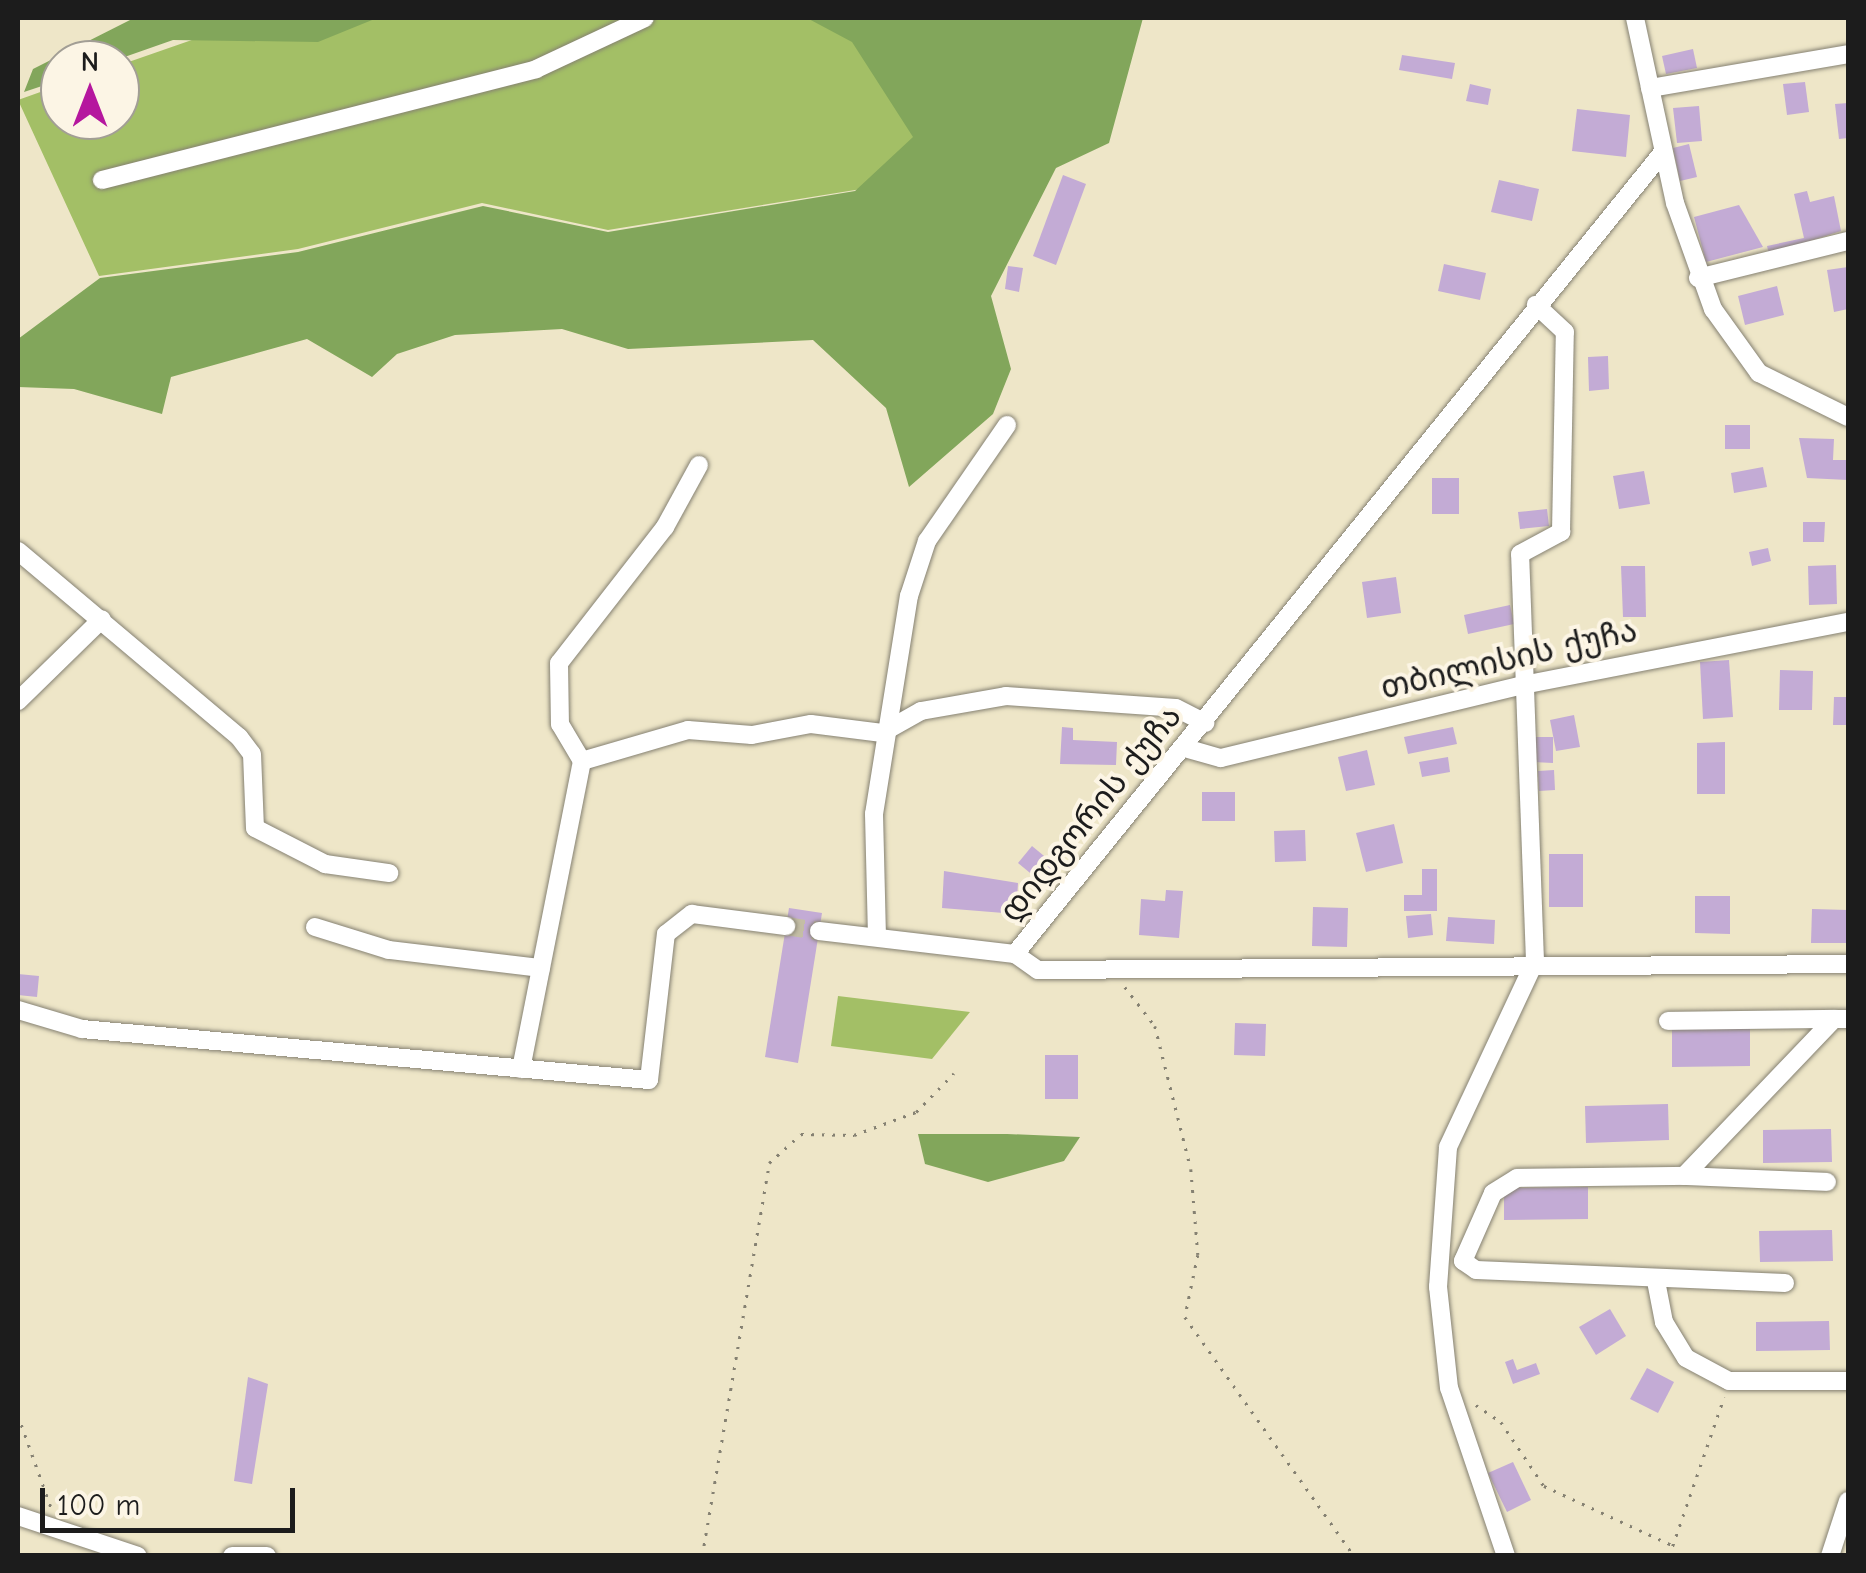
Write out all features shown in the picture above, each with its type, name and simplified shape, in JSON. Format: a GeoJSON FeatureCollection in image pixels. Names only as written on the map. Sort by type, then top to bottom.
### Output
{"type":"FeatureCollection","features":[{"type":"Feature","properties":{"kind":"street"},"geometry":{"type":"LineString","coordinates":[[102,180],[536,69],[645,18]]}},
{"type":"Feature","properties":{"kind":"street"},"geometry":{"type":"LineString","coordinates":[[1635,18],[1662,152],[1698,278],[1759,373],[1848,417]]}},
{"type":"Feature","properties":{"kind":"street"},"geometry":{"type":"LineString","coordinates":[[1650,88],[1848,54]]}},
{"type":"Feature","properties":{"kind":"street","name":"დიდგორის ქუჩა"},"geometry":{"type":"LineString","coordinates":[[1662,152],[1186,748],[1015,954],[1038,970],[1535,961],[1848,964]]}},
{"type":"Feature","properties":{"kind":"street"},"geometry":{"type":"LineString","coordinates":[[1698,278],[1848,241]]}},
{"type":"Feature","properties":{"kind":"street"},"geometry":{"type":"LineString","coordinates":[[1506,1556],[1449,1388],[1440,1263],[1448,1147],[1535,961],[1528,684],[1520,554],[1561,532],[1564,332],[1536,305]]}},
{"type":"Feature","properties":{"kind":"street"},"geometry":{"type":"LineString","coordinates":[[877,938],[882,733],[927,541],[1007,425]]}},
{"type":"Feature","properties":{"kind":"street"},"geometry":{"type":"LineString","coordinates":[[521,1069],[582,761],[560,724],[560,663],[666,527],[699,465]]}},
{"type":"Feature","properties":{"kind":"street"},"geometry":{"type":"LineString","coordinates":[[18,551],[102,619],[252,754],[255,828],[325,864],[389,873]]}},
{"type":"Feature","properties":{"kind":"street"},"geometry":{"type":"LineString","coordinates":[[18,701],[102,619]]}},
{"type":"Feature","properties":{"kind":"street","name":"თბილისის ქუჩა"},"geometry":{"type":"LineString","coordinates":[[1186,748],[1221,758],[1528,684],[1848,622]]}},
{"type":"Feature","properties":{"kind":"street"},"geometry":{"type":"LineString","coordinates":[[582,761],[688,730],[752,735],[811,724],[882,733],[920,710],[1006,696],[1176,708],[1205,723]]}},
{"type":"Feature","properties":{"kind":"street"},"geometry":{"type":"LineString","coordinates":[[18,1010],[82,1029],[649,1080],[666,934],[692,914],[786,926]]}},
{"type":"Feature","properties":{"kind":"street"},"geometry":{"type":"LineString","coordinates":[[315,928],[390,950],[541,968]]}},
{"type":"Feature","properties":{"kind":"street"},"geometry":{"type":"LineString","coordinates":[[819,932],[1015,954]]}},
{"type":"Feature","properties":{"kind":"street"},"geometry":{"type":"LineString","coordinates":[[1668,1021],[1841,1019]]}},
{"type":"Feature","properties":{"kind":"street"},"geometry":{"type":"LineString","coordinates":[[1684,1176],[1841,1019]]}},
{"type":"Feature","properties":{"kind":"street"},"geometry":{"type":"LineString","coordinates":[[1464,1260],[1492,1193],[1518,1178],[1684,1176],[1827,1182]]}},
{"type":"Feature","properties":{"kind":"street"},"geometry":{"type":"LineString","coordinates":[[1440,1263],[1464,1260],[1476,1270],[1656,1281],[1785,1283]]}},
{"type":"Feature","properties":{"kind":"street"},"geometry":{"type":"LineString","coordinates":[[1656,1281],[1686,1358],[1729,1381],[1848,1381]]}},
{"type":"Feature","properties":{"kind":"street"},"geometry":{"type":"LineString","coordinates":[[1830,1556],[1843,1534],[1848,1501]]}},
{"type":"Feature","properties":{"kind":"street"},"geometry":{"type":"LineString","coordinates":[[18,1516],[138,1556]]}},
{"type":"Feature","properties":{"kind":"street"},"geometry":{"type":"LineString","coordinates":[[232,1556],[267,1556]]}},
{"type":"Feature","properties":{"kind":"path"},"geometry":{"type":"LineString","coordinates":[[1113,969],[1155,1026],[1191,1169],[1198,1254],[1185,1317],[1354,1556]]}},
{"type":"Feature","properties":{"kind":"path"},"geometry":{"type":"LineString","coordinates":[[702,1556],[769,1164],[801,1134],[854,1136],[916,1112],[954,1073]]}},
{"type":"Feature","properties":{"kind":"path"},"geometry":{"type":"LineString","coordinates":[[1669,1556],[1729,1381]]}},
{"type":"Feature","properties":{"kind":"path"},"geometry":{"type":"LineString","coordinates":[[1449,1388],[1501,1422],[1544,1486],[1674,1546]]}},
{"type":"Feature","properties":{"kind":"path"},"geometry":{"type":"LineString","coordinates":[[18,1415],[61,1533]]}},
{"type":"Feature","properties":{"kind":"green space"},"geometry":{"type":"Polygon","coordinates":[[[134,18],[377,18],[318,42],[173,40],[140,52],[140,40],[90,40],[134,18]]]}},
{"type":"Feature","properties":{"kind":"green space"},"geometry":{"type":"Polygon","coordinates":[[[255,18],[871,18],[929,103],[911,181],[608,230],[482,203],[298,249],[99,276],[18,100],[40,92],[40,140],[140,140],[140,58],[255,18]]]}},
{"type":"Feature","properties":{"kind":"green space"},"geometry":{"type":"Polygon","coordinates":[[[807,18],[1143,18],[1109,143],[1056,168],[991,296],[1011,369],[993,414],[909,487],[886,408],[813,340],[628,349],[562,329],[455,335],[397,354],[372,377],[307,339],[171,377],[162,414],[74,389],[18,387],[18,339],[100,278],[298,252],[483,206],[608,232],[855,191],[913,137],[852,42],[807,18]]]}},
{"type":"Feature","properties":{"kind":"green space"},"geometry":{"type":"Polygon","coordinates":[[[40,65],[40,87],[24,92],[33,69],[40,65]]]}},
{"type":"Feature","properties":{"kind":"green space"},"geometry":{"type":"Polygon","coordinates":[[[838,996],[970,1012],[932,1059],[831,1046],[838,996]]]}},
{"type":"Feature","properties":{"kind":"green space"},"geometry":{"type":"Polygon","coordinates":[[[918,1134],[1080,1137],[1064,1161],[988,1182],[925,1164],[918,1134]]]}},
{"type":"Feature","properties":{"kind":"building"},"geometry":{"type":"Polygon","coordinates":[[[1693,49],[1697,68],[1666,74],[1662,56],[1693,49]]]}},
{"type":"Feature","properties":{"kind":"building"},"geometry":{"type":"Polygon","coordinates":[[[1402,55],[1455,63],[1452,79],[1399,70],[1402,55]]]}},
{"type":"Feature","properties":{"kind":"building"},"geometry":{"type":"Polygon","coordinates":[[[1805,82],[1809,112],[1787,115],[1783,84],[1805,82]]]}},
{"type":"Feature","properties":{"kind":"building"},"geometry":{"type":"Polygon","coordinates":[[[1470,84],[1491,89],[1488,105],[1466,101],[1470,84]]]}},
{"type":"Feature","properties":{"kind":"building"},"geometry":{"type":"Polygon","coordinates":[[[1848,103],[1848,138],[1839,139],[1835,104],[1848,103]]]}},
{"type":"Feature","properties":{"kind":"building"},"geometry":{"type":"Polygon","coordinates":[[[1699,106],[1702,141],[1677,143],[1673,108],[1699,106]]]}},
{"type":"Feature","properties":{"kind":"building"},"geometry":{"type":"Polygon","coordinates":[[[1577,109],[1630,115],[1626,157],[1572,151],[1577,109]]]}},
{"type":"Feature","properties":{"kind":"building"},"geometry":{"type":"Polygon","coordinates":[[[1689,144],[1697,177],[1680,181],[1673,148],[1689,144]]]}},
{"type":"Feature","properties":{"kind":"building"},"geometry":{"type":"Polygon","coordinates":[[[1063,175],[1086,184],[1056,265],[1033,256],[1063,175]]]}},
{"type":"Feature","properties":{"kind":"building"},"geometry":{"type":"Polygon","coordinates":[[[1499,180],[1539,189],[1532,221],[1491,212],[1499,180]]]}},
{"type":"Feature","properties":{"kind":"building"},"geometry":{"type":"Polygon","coordinates":[[[1807,191],[1810,202],[1834,196],[1841,231],[1769,254],[1767,246],[1804,238],[1794,194],[1807,191]]]}},
{"type":"Feature","properties":{"kind":"building"},"geometry":{"type":"Polygon","coordinates":[[[1739,205],[1763,247],[1706,262],[1694,217],[1739,205]]]}},
{"type":"Feature","properties":{"kind":"building"},"geometry":{"type":"Polygon","coordinates":[[[1444,264],[1486,273],[1480,300],[1438,291],[1444,264]]]}},
{"type":"Feature","properties":{"kind":"building"},"geometry":{"type":"Polygon","coordinates":[[[1008,266],[1023,268],[1019,292],[1005,289],[1008,266]]]}},
{"type":"Feature","properties":{"kind":"building"},"geometry":{"type":"Polygon","coordinates":[[[1848,267],[1848,309],[1834,312],[1827,270],[1848,267]]]}},
{"type":"Feature","properties":{"kind":"building"},"geometry":{"type":"Polygon","coordinates":[[[1777,286],[1784,315],[1745,325],[1738,296],[1777,286]]]}},
{"type":"Feature","properties":{"kind":"building"},"geometry":{"type":"Polygon","coordinates":[[[1608,356],[1609,389],[1589,391],[1588,357],[1608,356]]]}},
{"type":"Feature","properties":{"kind":"building"},"geometry":{"type":"Polygon","coordinates":[[[1725,425],[1750,425],[1750,449],[1725,449],[1725,425]]]}},
{"type":"Feature","properties":{"kind":"building"},"geometry":{"type":"Polygon","coordinates":[[[1799,438],[1834,439],[1833,460],[1848,460],[1848,480],[1807,478],[1799,438]]]}},
{"type":"Feature","properties":{"kind":"building"},"geometry":{"type":"Polygon","coordinates":[[[1763,467],[1767,487],[1734,493],[1731,473],[1763,467]]]}},
{"type":"Feature","properties":{"kind":"building"},"geometry":{"type":"Polygon","coordinates":[[[1644,471],[1650,504],[1619,509],[1613,476],[1644,471]]]}},
{"type":"Feature","properties":{"kind":"building"},"geometry":{"type":"Polygon","coordinates":[[[1432,478],[1459,478],[1459,514],[1432,514],[1432,478]]]}},
{"type":"Feature","properties":{"kind":"building"},"geometry":{"type":"Polygon","coordinates":[[[1547,509],[1549,526],[1520,529],[1518,512],[1547,509]]]}},
{"type":"Feature","properties":{"kind":"building"},"geometry":{"type":"Polygon","coordinates":[[[1803,522],[1825,522],[1824,542],[1803,542],[1803,522]]]}},
{"type":"Feature","properties":{"kind":"building"},"geometry":{"type":"Polygon","coordinates":[[[1768,548],[1771,561],[1752,566],[1749,552],[1768,548]]]}},
{"type":"Feature","properties":{"kind":"building"},"geometry":{"type":"Polygon","coordinates":[[[1836,565],[1837,604],[1809,605],[1808,566],[1836,565]]]}},
{"type":"Feature","properties":{"kind":"building"},"geometry":{"type":"Polygon","coordinates":[[[1621,566],[1645,566],[1646,617],[1623,617],[1621,566]]]}},
{"type":"Feature","properties":{"kind":"building"},"geometry":{"type":"Polygon","coordinates":[[[1396,577],[1401,613],[1367,618],[1362,582],[1396,577]]]}},
{"type":"Feature","properties":{"kind":"building"},"geometry":{"type":"Polygon","coordinates":[[[1510,605],[1514,624],[1468,634],[1464,615],[1510,605]]]}},
{"type":"Feature","properties":{"kind":"building"},"geometry":{"type":"Polygon","coordinates":[[[1729,660],[1733,717],[1703,719],[1700,662],[1729,660]]]}},
{"type":"Feature","properties":{"kind":"building"},"geometry":{"type":"Polygon","coordinates":[[[1780,670],[1813,671],[1812,710],[1779,710],[1780,670]]]}},
{"type":"Feature","properties":{"kind":"building"},"geometry":{"type":"Polygon","coordinates":[[[1834,697],[1848,697],[1848,725],[1833,725],[1834,697]]]}},
{"type":"Feature","properties":{"kind":"building"},"geometry":{"type":"Polygon","coordinates":[[[1574,715],[1580,747],[1556,751],[1550,720],[1574,715]]]}},
{"type":"Feature","properties":{"kind":"building"},"geometry":{"type":"Polygon","coordinates":[[[1062,727],[1073,728],[1073,740],[1117,742],[1116,765],[1060,764],[1062,727]]]}},
{"type":"Feature","properties":{"kind":"building"},"geometry":{"type":"Polygon","coordinates":[[[1453,727],[1457,744],[1408,754],[1404,737],[1453,727]]]}},
{"type":"Feature","properties":{"kind":"building"},"geometry":{"type":"Polygon","coordinates":[[[1534,737],[1553,737],[1553,763],[1533,762],[1534,737]]]}},
{"type":"Feature","properties":{"kind":"building"},"geometry":{"type":"Polygon","coordinates":[[[1725,742],[1725,794],[1697,794],[1697,743],[1725,742]]]}},
{"type":"Feature","properties":{"kind":"building"},"geometry":{"type":"Polygon","coordinates":[[[1367,750],[1375,785],[1346,791],[1338,757],[1367,750]]]}},
{"type":"Feature","properties":{"kind":"building"},"geometry":{"type":"Polygon","coordinates":[[[1448,757],[1450,772],[1422,777],[1419,762],[1448,757]]]}},
{"type":"Feature","properties":{"kind":"building"},"geometry":{"type":"Polygon","coordinates":[[[1554,770],[1555,790],[1539,791],[1538,771],[1554,770]]]}},
{"type":"Feature","properties":{"kind":"building"},"geometry":{"type":"Polygon","coordinates":[[[1202,792],[1235,792],[1235,821],[1202,821],[1202,792]]]}},
{"type":"Feature","properties":{"kind":"building"},"geometry":{"type":"Polygon","coordinates":[[[1394,824],[1403,863],[1366,872],[1356,833],[1394,824]]]}},
{"type":"Feature","properties":{"kind":"building"},"geometry":{"type":"Polygon","coordinates":[[[1305,830],[1306,861],[1275,862],[1274,831],[1305,830]]]}},
{"type":"Feature","properties":{"kind":"building"},"geometry":{"type":"Polygon","coordinates":[[[1032,846],[1055,865],[1041,882],[1018,863],[1032,846]]]}},
{"type":"Feature","properties":{"kind":"building"},"geometry":{"type":"Polygon","coordinates":[[[1549,854],[1583,854],[1583,907],[1549,907],[1549,854]]]}},
{"type":"Feature","properties":{"kind":"building"},"geometry":{"type":"Polygon","coordinates":[[[1422,869],[1437,869],[1437,911],[1404,911],[1404,895],[1422,895],[1422,869]]]}},
{"type":"Feature","properties":{"kind":"building"},"geometry":{"type":"Polygon","coordinates":[[[944,871],[1018,883],[1016,914],[942,908],[944,871]]]}},
{"type":"Feature","properties":{"kind":"building"},"geometry":{"type":"Polygon","coordinates":[[[1166,890],[1183,891],[1179,938],[1139,935],[1141,899],[1165,901],[1166,890]]]}},
{"type":"Feature","properties":{"kind":"building"},"geometry":{"type":"Polygon","coordinates":[[[1695,896],[1730,896],[1730,934],[1695,933],[1695,896]]]}},
{"type":"Feature","properties":{"kind":"building"},"geometry":{"type":"Polygon","coordinates":[[[1313,907],[1348,908],[1347,947],[1312,946],[1313,907]]]}},
{"type":"Feature","properties":{"kind":"building"},"geometry":{"type":"Polygon","coordinates":[[[789,908],[822,913],[798,1063],[765,1057],[789,908]]]}},
{"type":"Feature","properties":{"kind":"building"},"geometry":{"type":"Polygon","coordinates":[[[1812,909],[1848,910],[1848,943],[1811,943],[1812,909]]]}},
{"type":"Feature","properties":{"kind":"building"},"geometry":{"type":"Polygon","coordinates":[[[1431,914],[1433,935],[1408,938],[1406,916],[1431,914]]]}},
{"type":"Feature","properties":{"kind":"building"},"geometry":{"type":"Polygon","coordinates":[[[1448,917],[1495,920],[1494,944],[1446,941],[1448,917]]]}},
{"type":"Feature","properties":{"kind":"building"},"geometry":{"type":"Polygon","coordinates":[[[18,974],[39,976],[37,997],[18,995],[18,974]]]}},
{"type":"Feature","properties":{"kind":"building"},"geometry":{"type":"Polygon","coordinates":[[[1235,1023],[1266,1024],[1265,1056],[1234,1055],[1235,1023]]]}},
{"type":"Feature","properties":{"kind":"building"},"geometry":{"type":"Polygon","coordinates":[[[1750,1027],[1750,1066],[1672,1067],[1672,1028],[1750,1027]]]}},
{"type":"Feature","properties":{"kind":"building"},"geometry":{"type":"Polygon","coordinates":[[[1045,1055],[1078,1055],[1078,1099],[1045,1099],[1045,1055]]]}},
{"type":"Feature","properties":{"kind":"building"},"geometry":{"type":"Polygon","coordinates":[[[1668,1104],[1669,1140],[1586,1143],[1585,1106],[1668,1104]]]}},
{"type":"Feature","properties":{"kind":"building"},"geometry":{"type":"Polygon","coordinates":[[[1831,1129],[1832,1162],[1763,1163],[1763,1130],[1831,1129]]]}},
{"type":"Feature","properties":{"kind":"building"},"geometry":{"type":"Polygon","coordinates":[[[1588,1187],[1588,1219],[1504,1220],[1504,1188],[1588,1187]]]}},
{"type":"Feature","properties":{"kind":"building"},"geometry":{"type":"Polygon","coordinates":[[[1832,1230],[1833,1261],[1760,1262],[1759,1231],[1832,1230]]]}},
{"type":"Feature","properties":{"kind":"building"},"geometry":{"type":"Polygon","coordinates":[[[1610,1309],[1626,1336],[1596,1355],[1579,1327],[1610,1309]]]}},
{"type":"Feature","properties":{"kind":"building"},"geometry":{"type":"Polygon","coordinates":[[[1829,1321],[1830,1350],[1756,1351],[1756,1322],[1829,1321]]]}},
{"type":"Feature","properties":{"kind":"building"},"geometry":{"type":"Polygon","coordinates":[[[1513,1359],[1517,1370],[1536,1363],[1540,1374],[1513,1384],[1505,1362],[1513,1359]]]}},
{"type":"Feature","properties":{"kind":"building"},"geometry":{"type":"Polygon","coordinates":[[[1647,1368],[1674,1382],[1658,1413],[1630,1399],[1647,1368]]]}},
{"type":"Feature","properties":{"kind":"building"},"geometry":{"type":"Polygon","coordinates":[[[248,1377],[268,1384],[252,1484],[234,1481],[248,1377]]]}},
{"type":"Feature","properties":{"kind":"building"},"geometry":{"type":"Polygon","coordinates":[[[1513,1462],[1531,1500],[1507,1512],[1488,1473],[1513,1462]]]}},
{"type":"Feature","properties":{"kind":"tunnel"},"geometry":{"type":"LineString","coordinates":[[786,926],[819,931]]}}]}
